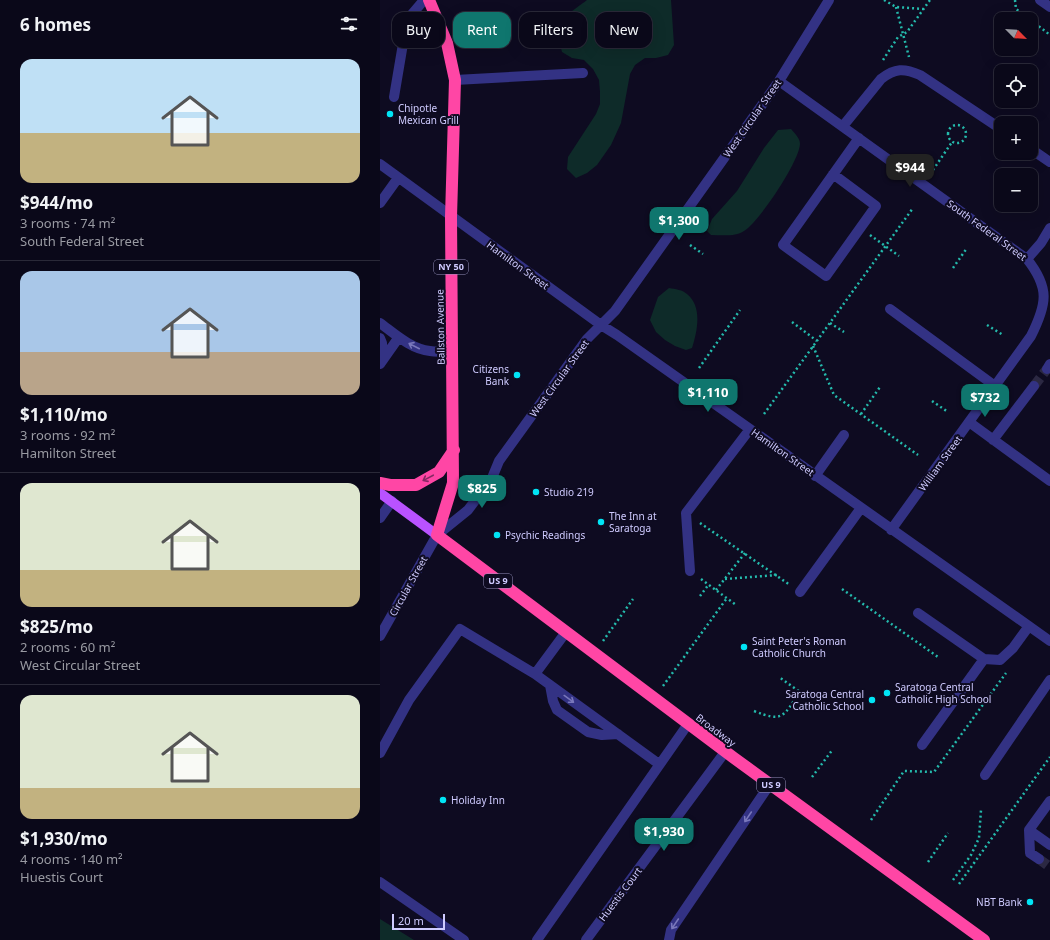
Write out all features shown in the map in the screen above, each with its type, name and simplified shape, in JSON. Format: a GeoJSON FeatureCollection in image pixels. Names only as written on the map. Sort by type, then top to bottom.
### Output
{"type":"FeatureCollection","features":[{"type":"Feature","properties":{"kind":"highway","name":"Ballston Avenue"},"geometry":{"type":"LineString","coordinates":[[429,0],[446,43],[455,80],[451,218],[454,450],[453,483],[437,535]]}},
{"type":"Feature","properties":{"kind":"highway"},"geometry":{"type":"LineString","coordinates":[[380,483],[390,485],[416,485],[439,472],[454,450]]}},
{"type":"Feature","properties":{"kind":"highway","name":"Broadway"},"geometry":{"type":"LineString","coordinates":[[437,535],[725,752],[984,940]]}},
{"type":"Feature","properties":{"kind":"main road","name":"US 9"},"geometry":{"type":"LineString","coordinates":[[380,492],[437,535]]}},
{"type":"Feature","properties":{"kind":"street"},"geometry":{"type":"LineString","coordinates":[[394,97],[407,20],[424,0]]}},
{"type":"Feature","properties":{"kind":"street","name":"West Circular Street"},"geometry":{"type":"LineString","coordinates":[[437,535],[468,510],[492,478],[499,461],[587,339],[615,311],[779,81],[829,0]]}},
{"type":"Feature","properties":{"kind":"street"},"geometry":{"type":"LineString","coordinates":[[1040,0],[1050,8]]}},
{"type":"Feature","properties":{"kind":"street"},"geometry":{"type":"LineString","coordinates":[[843,126],[881,79],[889,73],[898,70],[910,70],[920,75],[994,124]]}},
{"type":"Feature","properties":{"kind":"street"},"geometry":{"type":"LineString","coordinates":[[455,80],[583,73]]}},
{"type":"Feature","properties":{"kind":"street","name":"South Federal Street"},"geometry":{"type":"LineString","coordinates":[[779,81],[1027,259],[1037,270],[1046,292]]}},
{"type":"Feature","properties":{"kind":"street"},"geometry":{"type":"LineString","coordinates":[[833,174],[876,206],[826,276],[783,245],[833,174],[860,138]]}},
{"type":"Feature","properties":{"kind":"street"},"geometry":{"type":"LineString","coordinates":[[1038,154],[1050,162]]}},
{"type":"Feature","properties":{"kind":"street","name":"Hamilton Street"},"geometry":{"type":"LineString","coordinates":[[380,164],[451,218],[601,325],[1050,641]]}},
{"type":"Feature","properties":{"kind":"street"},"geometry":{"type":"LineString","coordinates":[[380,203],[398,178]]}},
{"type":"Feature","properties":{"kind":"street"},"geometry":{"type":"LineString","coordinates":[[1027,259],[1041,243],[1050,228]]}},
{"type":"Feature","properties":{"kind":"street","name":"William Street"},"geometry":{"type":"LineString","coordinates":[[892,530],[1031,336],[1041,316],[1046,292]]}},
{"type":"Feature","properties":{"kind":"street"},"geometry":{"type":"LineString","coordinates":[[890,309],[995,386]]}},
{"type":"Feature","properties":{"kind":"street"},"geometry":{"type":"LineString","coordinates":[[380,323],[419,349],[452,352]]}},
{"type":"Feature","properties":{"kind":"street"},"geometry":{"type":"LineString","coordinates":[[382,362],[399,337]]}},
{"type":"Feature","properties":{"kind":"street"},"geometry":{"type":"LineString","coordinates":[[380,338],[382,343],[382,362]]}},
{"type":"Feature","properties":{"kind":"street"},"geometry":{"type":"LineString","coordinates":[[994,440],[1034,386]]}},
{"type":"Feature","properties":{"kind":"street"},"geometry":{"type":"LineString","coordinates":[[969,422],[1050,481]]}},
{"type":"Feature","properties":{"kind":"street"},"geometry":{"type":"LineString","coordinates":[[690,571],[686,513],[750,429]]}},
{"type":"Feature","properties":{"kind":"street"},"geometry":{"type":"LineString","coordinates":[[816,476],[844,435]]}},
{"type":"Feature","properties":{"kind":"street"},"geometry":{"type":"LineString","coordinates":[[380,518],[392,501]]}},
{"type":"Feature","properties":{"kind":"street"},"geometry":{"type":"LineString","coordinates":[[800,592],[861,508]]}},
{"type":"Feature","properties":{"kind":"street","name":"Circular Street"},"geometry":{"type":"LineString","coordinates":[[380,636],[385,617],[437,535]]}},
{"type":"Feature","properties":{"kind":"street"},"geometry":{"type":"LineString","coordinates":[[918,613],[984,659],[1000,660],[1012,648],[1029,626]]}},
{"type":"Feature","properties":{"kind":"street"},"geometry":{"type":"LineString","coordinates":[[380,753],[409,700],[460,629],[535,674],[659,764]]}},
{"type":"Feature","properties":{"kind":"street"},"geometry":{"type":"LineString","coordinates":[[535,674],[566,632]]}},
{"type":"Feature","properties":{"kind":"street"},"geometry":{"type":"LineString","coordinates":[[922,745],[984,659]]}},
{"type":"Feature","properties":{"kind":"street"},"geometry":{"type":"LineString","coordinates":[[985,775],[1050,680]]}},
{"type":"Feature","properties":{"kind":"street"},"geometry":{"type":"LineString","coordinates":[[550,685],[553,701],[557,710],[588,732],[602,736],[618,734]]}},
{"type":"Feature","properties":{"kind":"street"},"geometry":{"type":"LineString","coordinates":[[537,940],[688,724]]}},
{"type":"Feature","properties":{"kind":"street","name":"Huestis Court"},"geometry":{"type":"LineString","coordinates":[[586,940],[725,752]]}},
{"type":"Feature","properties":{"kind":"street"},"geometry":{"type":"LineString","coordinates":[[668,940],[671,930],[770,784]]}},
{"type":"Feature","properties":{"kind":"street"},"geometry":{"type":"LineString","coordinates":[[1039,859],[1030,853],[1030,830],[1050,801]]}},
{"type":"Feature","properties":{"kind":"street"},"geometry":{"type":"LineString","coordinates":[[1030,830],[1050,845]]}},
{"type":"Feature","properties":{"kind":"street"},"geometry":{"type":"LineString","coordinates":[[380,882],[464,940]]}},
{"type":"Feature","properties":{"kind":"path"},"geometry":{"type":"LineString","coordinates":[[884,0],[896,7],[924,9]]}},
{"type":"Feature","properties":{"kind":"path"},"geometry":{"type":"LineString","coordinates":[[882,62],[898,37],[907,32],[930,0]]}},
{"type":"Feature","properties":{"kind":"path"},"geometry":{"type":"LineString","coordinates":[[1015,0],[1016,9],[1020,12]]}},
{"type":"Feature","properties":{"kind":"path"},"geometry":{"type":"LineString","coordinates":[[896,7],[910,60]]}},
{"type":"Feature","properties":{"kind":"path"},"geometry":{"type":"LineString","coordinates":[[1038,26],[1050,35]]}},
{"type":"Feature","properties":{"kind":"path"},"geometry":{"type":"LineString","coordinates":[[958,125],[963,127],[966,130],[965,140],[961,143],[952,142],[948,133],[950,129],[958,125]]}},
{"type":"Feature","properties":{"kind":"path"},"geometry":{"type":"LineString","coordinates":[[933,170],[952,142]]}},
{"type":"Feature","properties":{"kind":"path"},"geometry":{"type":"LineString","coordinates":[[764,414],[913,208]]}},
{"type":"Feature","properties":{"kind":"path"},"geometry":{"type":"LineString","coordinates":[[878,242],[899,256]]}},
{"type":"Feature","properties":{"kind":"path"},"geometry":{"type":"LineString","coordinates":[[690,245],[703,254]]}},
{"type":"Feature","properties":{"kind":"path"},"geometry":{"type":"LineString","coordinates":[[953,268],[967,248]]}},
{"type":"Feature","properties":{"kind":"path"},"geometry":{"type":"LineString","coordinates":[[699,368],[740,310]]}},
{"type":"Feature","properties":{"kind":"path"},"geometry":{"type":"LineString","coordinates":[[792,322],[817,341]]}},
{"type":"Feature","properties":{"kind":"path"},"geometry":{"type":"LineString","coordinates":[[830,323],[844,332]]}},
{"type":"Feature","properties":{"kind":"path"},"geometry":{"type":"LineString","coordinates":[[987,324],[1003,335]]}},
{"type":"Feature","properties":{"kind":"path"},"geometry":{"type":"LineString","coordinates":[[813,346],[834,395],[918,455]]}},
{"type":"Feature","properties":{"kind":"path"},"geometry":{"type":"LineString","coordinates":[[861,414],[880,387]]}},
{"type":"Feature","properties":{"kind":"path"},"geometry":{"type":"LineString","coordinates":[[932,401],[948,412]]}},
{"type":"Feature","properties":{"kind":"path"},"geometry":{"type":"LineString","coordinates":[[686,513],[778,575],[800,592]]}},
{"type":"Feature","properties":{"kind":"path"},"geometry":{"type":"LineString","coordinates":[[716,590],[745,553]]}},
{"type":"Feature","properties":{"kind":"path"},"geometry":{"type":"LineString","coordinates":[[690,571],[736,604]]}},
{"type":"Feature","properties":{"kind":"path"},"geometry":{"type":"LineString","coordinates":[[725,579],[778,575]]}},
{"type":"Feature","properties":{"kind":"path"},"geometry":{"type":"LineString","coordinates":[[700,596],[709,584]]}},
{"type":"Feature","properties":{"kind":"path"},"geometry":{"type":"LineString","coordinates":[[842,589],[938,657]]}},
{"type":"Feature","properties":{"kind":"path"},"geometry":{"type":"LineString","coordinates":[[654,698],[727,598]]}},
{"type":"Feature","properties":{"kind":"path"},"geometry":{"type":"LineString","coordinates":[[594,653],[633,600]]}},
{"type":"Feature","properties":{"kind":"path"},"geometry":{"type":"LineString","coordinates":[[871,820],[904,771],[934,772],[1009,669]]}},
{"type":"Feature","properties":{"kind":"path"},"geometry":{"type":"LineString","coordinates":[[754,711],[776,718],[784,714],[800,692],[779,677]]}},
{"type":"Feature","properties":{"kind":"path"},"geometry":{"type":"LineString","coordinates":[[812,777],[833,749]]}},
{"type":"Feature","properties":{"kind":"path"},"geometry":{"type":"LineString","coordinates":[[959,884],[1050,757]]}},
{"type":"Feature","properties":{"kind":"path"},"geometry":{"type":"LineString","coordinates":[[953,880],[971,855],[979,838],[981,810]]}},
{"type":"Feature","properties":{"kind":"path"},"geometry":{"type":"LineString","coordinates":[[928,862],[948,833]]}},
{"type":"Feature","properties":{"kind":"green space"},"geometry":{"type":"Polygon","coordinates":[[[587,0],[671,0],[674,45],[668,55],[656,58],[645,58],[635,65],[630,74],[621,123],[611,145],[597,165],[587,173],[576,178],[567,169],[568,157],[596,114],[600,104],[600,92],[599,80],[593,69],[584,60],[572,58],[562,52],[561,48],[587,48],[587,12],[571,12],[587,0]]]}},
{"type":"Feature","properties":{"kind":"green space"},"geometry":{"type":"Polygon","coordinates":[[[791,129],[800,142],[798,153],[786,177],[759,216],[751,225],[740,233],[733,235],[711,235],[707,231],[712,219],[737,191],[764,148],[778,130],[791,129]]]}},
{"type":"Feature","properties":{"kind":"green space"},"geometry":{"type":"Polygon","coordinates":[[[669,288],[679,290],[692,299],[697,313],[696,335],[692,348],[686,350],[665,340],[656,332],[650,320],[658,297],[669,288]]]}},
{"type":"Feature","properties":{"kind":"green space"},"geometry":{"type":"Polygon","coordinates":[[[380,919],[414,940],[380,940],[380,919]]]}},
{"type":"Feature","properties":{"kind":"tunnel"},"geometry":{"type":"LineString","coordinates":[[1034,386],[1047,369]]}},
{"type":"Feature","properties":{"kind":"tunnel"},"geometry":{"type":"LineString","coordinates":[[1039,859],[1050,867]]}},
{"type":"Feature","properties":{"kind":"place","name":"Chipotle Mexican Grill"},"geometry":{"type":"Point","coordinates":[390,114]}},
{"type":"Feature","properties":{"kind":"place","name":"Citizens Bank"},"geometry":{"type":"Point","coordinates":[517,375]}},
{"type":"Feature","properties":{"kind":"place","name":"Studio 219"},"geometry":{"type":"Point","coordinates":[536,492]}},
{"type":"Feature","properties":{"kind":"place","name":"The Inn at Saratoga"},"geometry":{"type":"Point","coordinates":[601,522]}},
{"type":"Feature","properties":{"kind":"place","name":"Psychic Readings"},"geometry":{"type":"Point","coordinates":[497,535]}},
{"type":"Feature","properties":{"kind":"place","name":"Saint Peter's Roman Catholic Church"},"geometry":{"type":"Point","coordinates":[744,647]}},
{"type":"Feature","properties":{"kind":"place","name":"Saratoga Central Catholic High School"},"geometry":{"type":"Point","coordinates":[887,693]}},
{"type":"Feature","properties":{"kind":"place","name":"Saratoga Central Catholic School"},"geometry":{"type":"Point","coordinates":[872,700]}},
{"type":"Feature","properties":{"kind":"place","name":"Holiday Inn"},"geometry":{"type":"Point","coordinates":[443,800]}},
{"type":"Feature","properties":{"kind":"place","name":"NBT Bank"},"geometry":{"type":"Point","coordinates":[1030,902]}}]}
